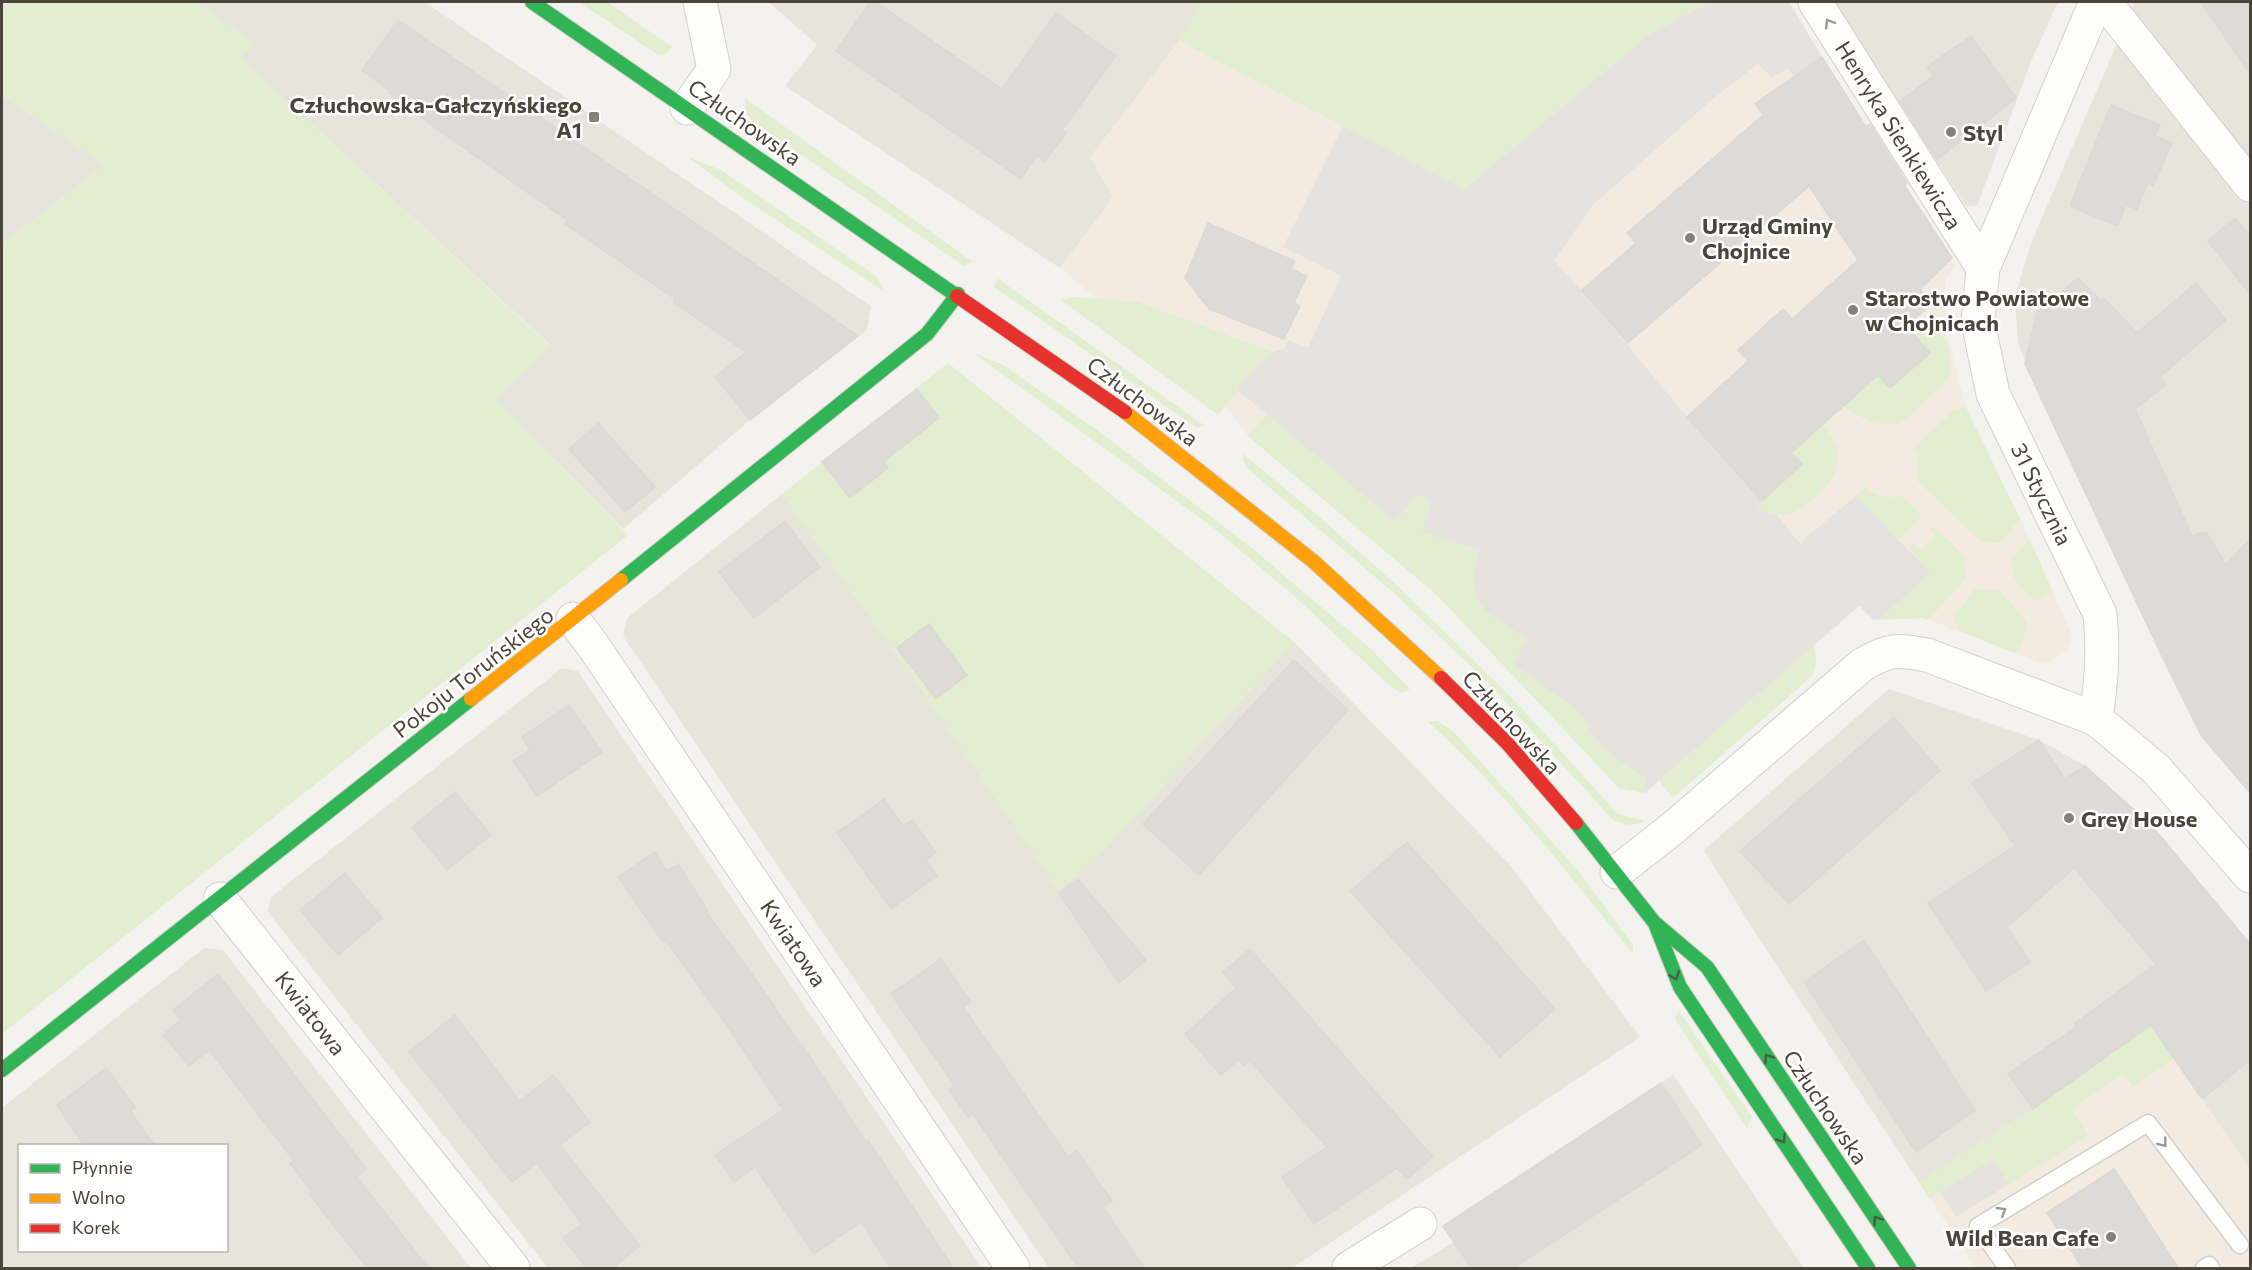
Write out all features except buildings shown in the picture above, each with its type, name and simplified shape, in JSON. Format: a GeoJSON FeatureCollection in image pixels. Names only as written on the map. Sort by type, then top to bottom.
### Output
{"type":"FeatureCollection","features":[{"type":"Feature","properties":{"kind":"main road","name":"Człuchowska"},"geometry":{"type":"LineString","coordinates":[[532,2],[1119,407],[1321,569],[1462,697],[1560,803],[1654,922],[1707,967],[1909,1269]]}},
{"type":"Feature","properties":{"kind":"main road","name":"Pokoju Toruńskiego"},"geometry":{"type":"LineString","coordinates":[[2,1070],[573,619],[927,334],[958,294]]}},
{"type":"Feature","properties":{"kind":"main road","name":"Człuchowska"},"geometry":{"type":"LineString","coordinates":[[1654,922],[1680,987],[1868,1269]]}},
{"type":"Feature","properties":{"kind":"street"},"geometry":{"type":"LineString","coordinates":[[687,108],[714,69],[700,2]]}},
{"type":"Feature","properties":{"kind":"street","name":"Henryka Sienkiewicza"},"geometry":{"type":"LineString","coordinates":[[1815,2],[1983,268]]}},
{"type":"Feature","properties":{"kind":"street","name":"31 Stycznia"},"geometry":{"type":"LineString","coordinates":[[2096,2],[1983,268],[1978,322],[1993,394],[2100,614],[2103,669],[2096,719]]}},
{"type":"Feature","properties":{"kind":"street"},"geometry":{"type":"LineString","coordinates":[[2105,2],[2250,185]]}},
{"type":"Feature","properties":{"kind":"street","name":"Kwiatowa"},"geometry":{"type":"LineString","coordinates":[[573,619],[1013,1269]]}},
{"type":"Feature","properties":{"kind":"street"},"geometry":{"type":"LineString","coordinates":[[1617,873],[1673,828],[1862,665],[1881,654],[1902,650],[1928,655],[2096,719],[2156,769],[2250,876]]}},
{"type":"Feature","properties":{"kind":"street","name":"Kwiatowa"},"geometry":{"type":"LineString","coordinates":[[220,899],[513,1269]]}},
{"type":"Feature","properties":{"kind":"street"},"geometry":{"type":"LineString","coordinates":[[1349,1269],[1420,1224]]}},
{"type":"Feature","properties":{"kind":"lane"},"geometry":{"type":"LineString","coordinates":[[2007,1269],[1978,1226],[2148,1123],[2240,1245]]}},
{"type":"Feature","properties":{"kind":"lane"},"geometry":{"type":"LineString","coordinates":[[2204,1269],[2209,1265],[2211,1269]]}},
{"type":"Feature","properties":{"kind":"shaded area"},"geometry":{"type":"Polygon","coordinates":[[[196,2],[425,2],[871,306],[867,330],[750,420],[623,529],[494,399],[551,346],[240,58],[255,44],[196,2]]]}},
{"type":"Feature","properties":{"kind":"shaded area"},"geometry":{"type":"Polygon","coordinates":[[[769,2],[1203,2],[1179,41],[1113,197],[1060,268],[785,86],[817,45],[769,2]]]}},
{"type":"Feature","properties":{"kind":"shaded area"},"geometry":{"type":"Polygon","coordinates":[[[1710,2],[1789,2],[1861,120],[1955,264],[1945,283],[1945,326],[1967,412],[2020,519],[2072,635],[2067,649],[2055,659],[2043,664],[1924,618],[1874,620],[1859,606],[1645,793],[1619,788],[1436,594],[1249,437],[1231,413],[1060,268],[1113,197],[1090,157],[1179,41],[1464,189],[1710,2]]]}},
{"type":"Feature","properties":{"kind":"shaded area"},"geometry":{"type":"Polygon","coordinates":[[[1710,2],[1789,2],[1822,57],[1794,77],[1788,68],[1772,78],[1758,64],[1715,97],[1592,206],[1554,261],[1582,290],[1687,417],[1762,500],[1758,510],[1777,515],[1802,546],[1804,539],[1856,496],[1930,572],[1880,619],[1874,620],[1859,606],[1645,793],[1646,779],[1612,755],[1592,734],[1581,713],[1512,663],[1528,640],[1488,613],[1475,596],[1473,572],[1479,550],[1422,532],[1431,503],[1423,496],[1416,497],[1395,521],[1237,390],[1258,365],[1273,352],[1284,349],[1288,340],[1308,348],[1341,276],[1283,247],[1343,126],[1464,189],[1650,34],[1710,2]]]}},
{"type":"Feature","properties":{"kind":"shaded area"},"geometry":{"type":"Polygon","coordinates":[[[1833,2],[2058,2],[2032,59],[1977,206],[1966,206],[1833,2]]]}},
{"type":"Feature","properties":{"kind":"shaded area"},"geometry":{"type":"Polygon","coordinates":[[[2135,2],[2250,2],[2250,793],[2201,735],[2048,413],[2018,344],[2015,297],[2031,243],[2135,2]]]}},
{"type":"Feature","properties":{"kind":"shaded area"},"geometry":{"type":"Polygon","coordinates":[[[2,95],[104,165],[2,244],[2,95]]]}},
{"type":"Feature","properties":{"kind":"shaded area"},"geometry":{"type":"Polygon","coordinates":[[[782,494],[925,694],[1058,890],[1081,870],[1084,872],[1294,642],[1511,866],[1640,1037],[1292,1268],[1049,1268],[623,636],[627,618],[782,494]]]}},
{"type":"Feature","properties":{"kind":"shaded area"},"geometry":{"type":"Polygon","coordinates":[[[562,668],[578,671],[982,1268],[548,1268],[268,912],[271,897],[562,668]]]}},
{"type":"Feature","properties":{"kind":"shaded area"},"geometry":{"type":"Polygon","coordinates":[[[1889,689],[2039,740],[2085,766],[2153,827],[2225,913],[2250,949],[2250,1169],[2150,1025],[2033,1109],[1919,1182],[1756,934],[1704,850],[1889,689]]]}},
{"type":"Feature","properties":{"kind":"shaded area"},"geometry":{"type":"Polygon","coordinates":[[[204,948],[223,950],[471,1268],[2,1268],[2,1108],[204,948]]]}},
{"type":"Feature","properties":{"kind":"shaded area"},"geometry":{"type":"Polygon","coordinates":[[[2151,1025],[2250,1169],[2250,1268],[1976,1268],[1919,1182],[2033,1109],[2151,1025]]]}},
{"type":"Feature","properties":{"kind":"shaded area"},"geometry":{"type":"Polygon","coordinates":[[[1673,1075],[1804,1268],[1411,1268],[1454,1242],[1443,1226],[1673,1075]]]}},
{"type":"Feature","properties":{"kind":"shaded area"},"geometry":{"type":"Polygon","coordinates":[[[1993,1159],[2009,1184],[1956,1217],[1940,1192],[1993,1159]]]}},
{"type":"Feature","properties":{"kind":"green space"},"geometry":{"type":"Polygon","coordinates":[[[2,2],[196,2],[256,44],[240,58],[551,347],[494,399],[628,535],[2,1034],[2,244],[104,165],[2,95],[2,2]]]}},
{"type":"Feature","properties":{"kind":"green space"},"geometry":{"type":"Polygon","coordinates":[[[579,2],[607,2],[672,47],[666,54],[658,55],[579,2]]]}},
{"type":"Feature","properties":{"kind":"green space"},"geometry":{"type":"Polygon","coordinates":[[[1203,2],[1710,2],[1650,34],[1464,189],[1179,41],[1203,2]]]}},
{"type":"Feature","properties":{"kind":"green space"},"geometry":{"type":"Polygon","coordinates":[[[745,98],[973,262],[964,266],[752,121],[745,110],[745,98]]]}},
{"type":"Feature","properties":{"kind":"green space"},"geometry":{"type":"Polygon","coordinates":[[[686,156],[721,170],[876,276],[885,292],[746,200],[686,156]]]}},
{"type":"Feature","properties":{"kind":"green space"},"geometry":{"type":"Polygon","coordinates":[[[997,278],[1205,426],[1197,428],[994,287],[997,278]]]}},
{"type":"Feature","properties":{"kind":"green space"},"geometry":{"type":"Polygon","coordinates":[[[1072,297],[1138,302],[1273,352],[1258,365],[1218,415],[1061,300],[1072,297]]]}},
{"type":"Feature","properties":{"kind":"green space"},"geometry":{"type":"Polygon","coordinates":[[[1892,311],[1916,317],[1914,320],[1941,334],[1946,341],[1952,368],[1949,378],[1909,417],[1896,424],[1872,423],[1843,406],[1878,375],[1890,387],[1930,353],[1892,311]]]}},
{"type":"Feature","properties":{"kind":"green space"},"geometry":{"type":"Polygon","coordinates":[[[972,352],[1003,365],[1097,430],[1247,544],[1372,650],[1410,689],[1401,693],[1389,685],[1293,595],[1211,526],[972,352]]]}},
{"type":"Feature","properties":{"kind":"green space"},"geometry":{"type":"Polygon","coordinates":[[[948,363],[1294,642],[1084,872],[1081,870],[1058,890],[925,694],[782,494],[948,363]]]}},
{"type":"Feature","properties":{"kind":"green space"},"geometry":{"type":"Polygon","coordinates":[[[1966,407],[2020,519],[2000,543],[1981,542],[1917,480],[1919,464],[1914,449],[1954,410],[1966,407]]]}},
{"type":"Feature","properties":{"kind":"green space"},"geometry":{"type":"Polygon","coordinates":[[[1267,413],[1395,521],[1416,497],[1423,496],[1431,503],[1422,532],[1479,550],[1473,572],[1488,613],[1528,640],[1512,663],[1581,713],[1592,734],[1646,779],[1645,793],[1619,788],[1436,594],[1249,437],[1267,413]]]}},
{"type":"Feature","properties":{"kind":"green space"},"geometry":{"type":"Polygon","coordinates":[[[1822,424],[1833,440],[1838,453],[1836,468],[1825,488],[1807,504],[1786,514],[1774,515],[1758,510],[1762,501],[1802,465],[1791,453],[1822,424]]]}},
{"type":"Feature","properties":{"kind":"green space"},"geometry":{"type":"Polygon","coordinates":[[[1243,454],[1399,587],[1516,702],[1618,814],[1643,820],[1641,823],[1628,825],[1613,820],[1486,681],[1394,593],[1248,469],[1243,461],[1243,454]]]}},
{"type":"Feature","properties":{"kind":"green space"},"geometry":{"type":"Polygon","coordinates":[[[1866,488],[1883,496],[1902,495],[1922,516],[1899,539],[1881,522],[1804,539],[1866,488]]]}},
{"type":"Feature","properties":{"kind":"green space"},"geometry":{"type":"Polygon","coordinates":[[[1933,526],[1965,557],[1966,578],[1928,620],[1924,618],[1874,620],[1881,618],[1930,572],[1909,548],[1915,543],[1922,550],[1935,536],[1930,530],[1933,526]]]}},
{"type":"Feature","properties":{"kind":"green space"},"geometry":{"type":"Polygon","coordinates":[[[2030,540],[2053,592],[2037,601],[2019,585],[2012,570],[2012,558],[2030,540]]]}},
{"type":"Feature","properties":{"kind":"green space"},"geometry":{"type":"Polygon","coordinates":[[[1976,588],[1986,591],[1998,589],[2023,617],[2028,626],[2020,647],[2015,653],[1959,631],[1954,616],[1976,588]]]}},
{"type":"Feature","properties":{"kind":"green space"},"geometry":{"type":"Polygon","coordinates":[[[1814,645],[1816,661],[1811,677],[1673,798],[1659,781],[1814,645]]]}},
{"type":"Feature","properties":{"kind":"green space"},"geometry":{"type":"Polygon","coordinates":[[[1438,721],[1455,733],[1579,872],[1633,945],[1633,954],[1510,805],[1428,722],[1438,721]]]}},
{"type":"Feature","properties":{"kind":"green space"},"geometry":{"type":"Polygon","coordinates":[[[1678,1010],[1752,1117],[1747,1128],[1675,1019],[1678,1010]]]}},
{"type":"Feature","properties":{"kind":"green space"},"geometry":{"type":"Polygon","coordinates":[[[2151,1025],[2174,1059],[2133,1086],[2122,1074],[2072,1109],[2088,1136],[2009,1184],[1993,1159],[1930,1199],[1919,1182],[2033,1109],[2151,1025]]]}},
{"type":"Feature","properties":{"kind":"traffic: fast"},"geometry":{"type":"LineString","coordinates":[[532,2],[957,296]]}},
{"type":"Feature","properties":{"kind":"traffic: fast"},"geometry":{"type":"LineString","coordinates":[[621,580],[927,334],[958,294]]}},
{"type":"Feature","properties":{"kind":"traffic: fast"},"geometry":{"type":"LineString","coordinates":[[2,1070],[471,699]]}},
{"type":"Feature","properties":{"kind":"traffic: fast"},"geometry":{"type":"LineString","coordinates":[[1576,823],[1654,922],[1707,967],[1909,1268]]}},
{"type":"Feature","properties":{"kind":"traffic: fast"},"geometry":{"type":"LineString","coordinates":[[1656,926],[1680,987],[1868,1268]]}},
{"type":"Feature","properties":{"kind":"traffic: slow"},"geometry":{"type":"LineString","coordinates":[[1125,412],[1313,561],[1441,678]]}},
{"type":"Feature","properties":{"kind":"traffic: slow"},"geometry":{"type":"LineString","coordinates":[[471,699],[621,580]]}},
{"type":"Feature","properties":{"kind":"traffic: jam"},"geometry":{"type":"LineString","coordinates":[[957,296],[1125,412]]}},
{"type":"Feature","properties":{"kind":"traffic: jam"},"geometry":{"type":"LineString","coordinates":[[1441,678],[1507,743],[1576,823]]}},
{"type":"Feature","properties":{"kind":"place","name":"Człuchowska-Gałczyńskiego A1"},"geometry":{"type":"Point","coordinates":[594,117]}},
{"type":"Feature","properties":{"kind":"place","name":"Styl"},"geometry":{"type":"Point","coordinates":[1951,132]}},
{"type":"Feature","properties":{"kind":"place","name":"Urząd Gminy Chojnice"},"geometry":{"type":"Point","coordinates":[1690,238]}},
{"type":"Feature","properties":{"kind":"place","name":"Starostwo Powiatowe w Chojnicach"},"geometry":{"type":"Point","coordinates":[1853,310]}},
{"type":"Feature","properties":{"kind":"place","name":"Grey House"},"geometry":{"type":"Point","coordinates":[2069,818]}},
{"type":"Feature","properties":{"kind":"place","name":"Wild Bean Cafe"},"geometry":{"type":"Point","coordinates":[2111,1237]}}]}
